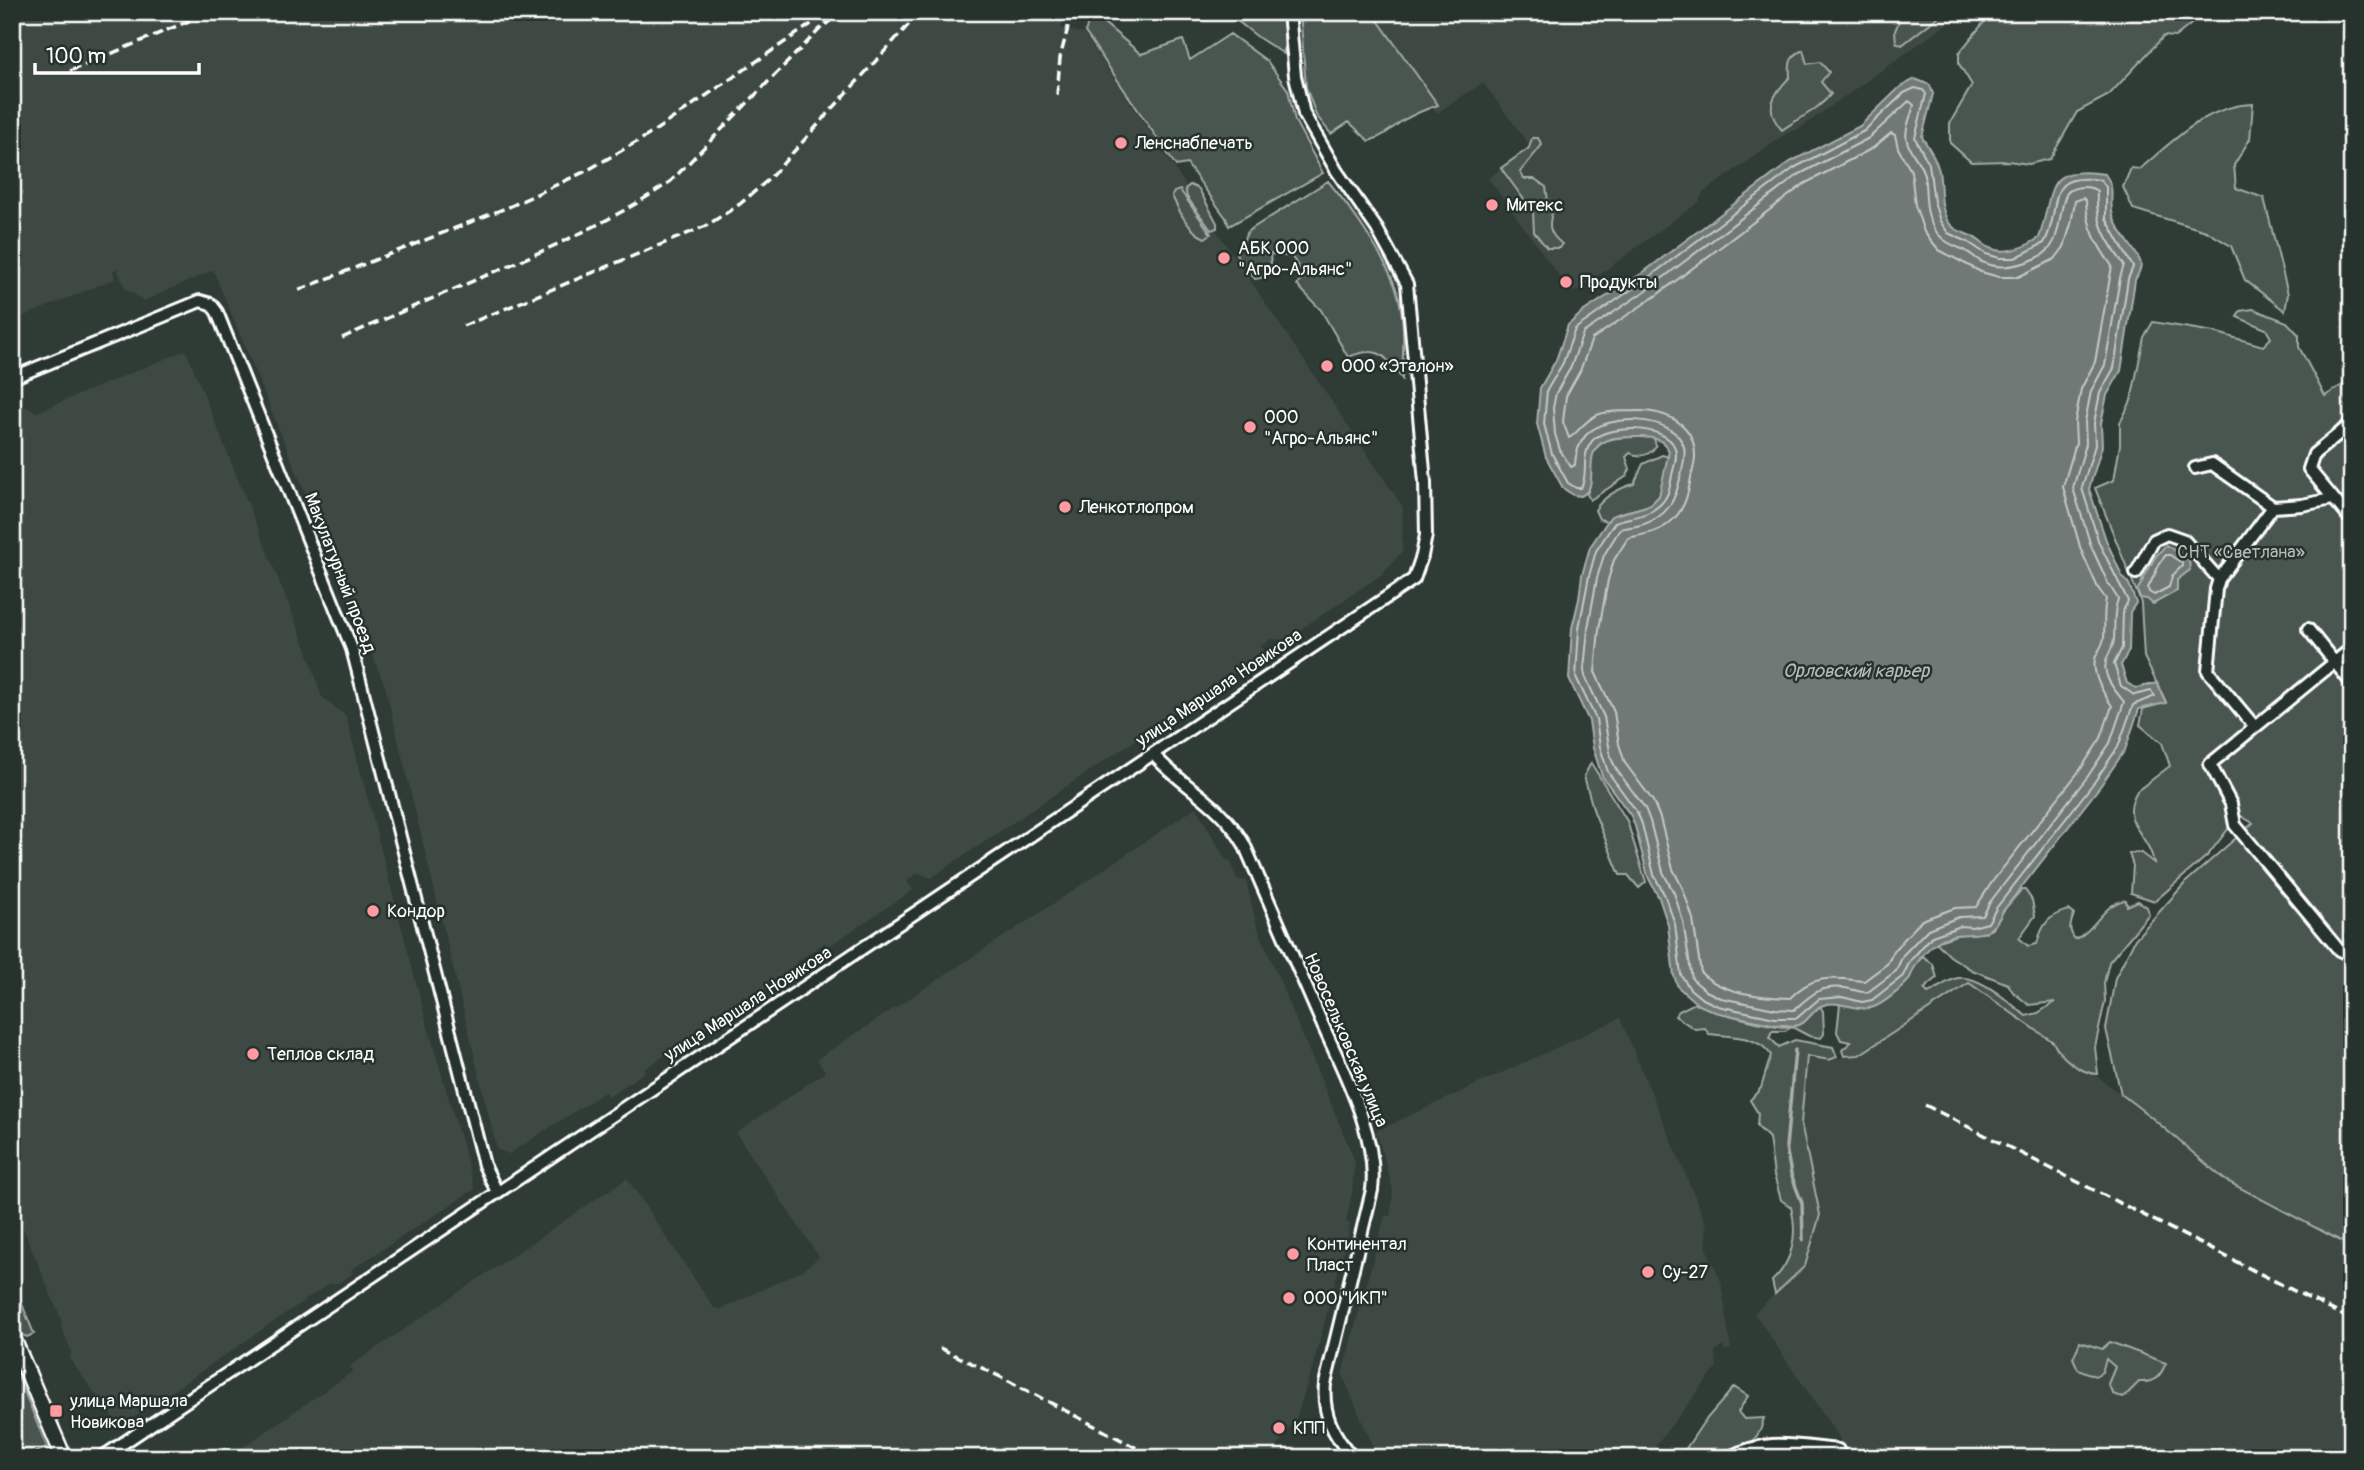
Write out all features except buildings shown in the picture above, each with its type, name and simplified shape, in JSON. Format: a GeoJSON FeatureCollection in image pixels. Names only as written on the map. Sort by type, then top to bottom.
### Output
{"type":"FeatureCollection","features":[{"type":"Feature","properties":{"kind":"street","name":"улица Маршала Новикова"},"geometry":{"type":"LineString","coordinates":[[101,1458],[1414,579],[1426,535],[1425,482],[1407,284],[1377,229],[1336,170],[1304,114],[1294,76],[1289,12]]}},
{"type":"Feature","properties":{"kind":"street","name":"Макулатурный проезд"},"geometry":{"type":"LineString","coordinates":[[12,378],[200,302],[211,304],[217,312],[352,649],[484,1165],[497,1192]]}},
{"type":"Feature","properties":{"kind":"street"},"geometry":{"type":"LineString","coordinates":[[2352,423],[2314,454],[2308,469],[2352,521]]}},
{"type":"Feature","properties":{"kind":"street"},"geometry":{"type":"LineString","coordinates":[[2195,468],[2211,464],[2273,507],[2332,499]]}},
{"type":"Feature","properties":{"kind":"street"},"geometry":{"type":"LineString","coordinates":[[2255,727],[2208,671],[2216,589],[2220,579],[2273,507]]}},
{"type":"Feature","properties":{"kind":"street"},"geometry":{"type":"LineString","coordinates":[[2136,573],[2154,540],[2167,534],[2184,540],[2220,579]]}},
{"type":"Feature","properties":{"kind":"street"},"geometry":{"type":"LineString","coordinates":[[2308,629],[2352,684]]}},
{"type":"Feature","properties":{"kind":"street"},"geometry":{"type":"LineString","coordinates":[[2352,648],[2210,764],[2231,804],[2235,825],[2339,950],[2352,956]]}},
{"type":"Feature","properties":{"kind":"street","name":"Новосельковская улица"},"geometry":{"type":"LineString","coordinates":[[1153,754],[1161,764],[1216,806],[1233,825],[1244,844],[1345,1077],[1370,1145],[1374,1165],[1372,1190],[1325,1384],[1323,1402],[1336,1436],[1353,1458]]}},
{"type":"Feature","properties":{"kind":"street"},"geometry":{"type":"LineString","coordinates":[[12,1336],[64,1458]]}},
{"type":"Feature","properties":{"kind":"street"},"geometry":{"type":"LineString","coordinates":[[1727,1458],[1764,1444],[1791,1444],[1838,1450]]}},
{"type":"Feature","properties":{"kind":"shaded area"},"geometry":{"type":"Polygon","coordinates":[[[12,12],[1066,12],[1061,28],[1084,34],[1403,507],[1402,552],[1381,575],[1285,640],[1271,639],[1261,646],[1266,652],[931,878],[919,873],[914,876],[907,881],[913,890],[828,947],[824,943],[797,962],[800,967],[644,1069],[645,1072],[608,1097],[605,1092],[509,1154],[497,1150],[385,686],[213,270],[144,301],[125,288],[117,268],[113,271],[115,279],[12,321],[12,12]]]}},
{"type":"Feature","properties":{"kind":"shaded area"},"geometry":{"type":"Polygon","coordinates":[[[1366,12],[1964,12],[1799,129],[1786,134],[1703,193],[1699,202],[1576,292],[1570,291],[1488,178],[1531,147],[1483,83],[1437,113],[1366,12]]]}},
{"type":"Feature","properties":{"kind":"shaded area"},"geometry":{"type":"Polygon","coordinates":[[[186,350],[307,650],[322,697],[346,716],[426,1020],[475,1189],[351,1270],[353,1274],[339,1283],[329,1284],[120,1427],[70,1360],[71,1351],[61,1319],[12,1202],[12,402],[37,412],[186,350]]]}},
{"type":"Feature","properties":{"kind":"shaded area"},"geometry":{"type":"Polygon","coordinates":[[[1196,807],[1226,860],[1230,860],[1238,880],[1246,880],[1257,926],[1355,1161],[1346,1222],[1350,1223],[1348,1235],[1311,1373],[1296,1418],[1277,1447],[1287,1454],[1286,1458],[227,1458],[353,1371],[350,1366],[627,1178],[714,1308],[721,1309],[803,1270],[819,1257],[736,1133],[825,1072],[817,1059],[1196,807]]]}},
{"type":"Feature","properties":{"kind":"shaded area"},"geometry":{"type":"Polygon","coordinates":[[[1969,982],[2151,1116],[2225,1180],[2352,1247],[2352,1458],[1837,1456],[1840,1439],[1754,1313],[1805,1266],[1820,1215],[1801,1123],[1807,1055],[1829,1060],[1859,1055],[1969,982]]]}},
{"type":"Feature","properties":{"kind":"shaded area"},"geometry":{"type":"Polygon","coordinates":[[[1620,1018],[1706,1223],[1707,1250],[1721,1281],[1731,1348],[1725,1351],[1723,1346],[1715,1352],[1717,1367],[1646,1458],[1378,1458],[1342,1374],[1385,1215],[1390,1216],[1392,1202],[1393,1190],[1376,1131],[1620,1018]]]}},
{"type":"Feature","properties":{"kind":"green space"},"geometry":{"type":"Polygon","coordinates":[[[1226,12],[1284,12],[1284,54],[1259,38],[1226,12]]]}},
{"type":"Feature","properties":{"kind":"green space"},"geometry":{"type":"Polygon","coordinates":[[[1300,12],[1372,12],[1438,105],[1411,116],[1369,141],[1349,122],[1331,134],[1316,115],[1306,87],[1300,12]]]}},
{"type":"Feature","properties":{"kind":"green space"},"geometry":{"type":"Polygon","coordinates":[[[1894,12],[1937,12],[1938,17],[1902,45],[1896,42],[1895,31],[1899,21],[1894,12]]]}},
{"type":"Feature","properties":{"kind":"green space"},"geometry":{"type":"Polygon","coordinates":[[[1992,12],[2206,12],[2175,37],[2164,36],[2109,95],[2077,112],[2050,159],[2029,164],[2008,161],[1971,162],[1950,143],[1950,123],[1972,85],[1959,64],[1959,53],[1992,12]]]}},
{"type":"Feature","properties":{"kind":"green space"},"geometry":{"type":"Polygon","coordinates":[[[1092,13],[1141,54],[1183,40],[1190,60],[1230,34],[1267,61],[1288,90],[1295,121],[1323,173],[1229,226],[1187,164],[1176,166],[1085,32],[1092,13]]]}},
{"type":"Feature","properties":{"kind":"green space"},"geometry":{"type":"Polygon","coordinates":[[[1803,50],[1807,64],[1820,62],[1829,72],[1821,82],[1831,94],[1782,130],[1773,116],[1772,102],[1790,77],[1792,58],[1803,50]]]}},
{"type":"Feature","properties":{"kind":"green space"},"geometry":{"type":"Polygon","coordinates":[[[2253,104],[2250,139],[2234,165],[2236,188],[2264,198],[2288,294],[2285,311],[2245,280],[2231,246],[2206,231],[2133,209],[2123,187],[2131,168],[2140,169],[2192,126],[2221,111],[2253,104]]]}},
{"type":"Feature","properties":{"kind":"green space"},"geometry":{"type":"Polygon","coordinates":[[[1532,138],[1538,138],[1542,145],[1520,172],[1524,179],[1535,179],[1546,187],[1548,201],[1553,209],[1550,228],[1562,244],[1559,248],[1547,248],[1534,232],[1533,212],[1501,168],[1529,148],[1532,138]]]}},
{"type":"Feature","properties":{"kind":"green space"},"geometry":{"type":"Polygon","coordinates":[[[1328,181],[1370,239],[1396,288],[1403,322],[1402,379],[1380,354],[1367,352],[1348,357],[1321,310],[1297,285],[1304,276],[1292,257],[1270,254],[1271,265],[1265,277],[1255,279],[1236,254],[1248,231],[1328,181]]]}},
{"type":"Feature","properties":{"kind":"green space"},"geometry":{"type":"Polygon","coordinates":[[[1190,185],[1199,189],[1217,228],[1211,230],[1187,197],[1185,189],[1190,185]]]}},
{"type":"Feature","properties":{"kind":"green space"},"geometry":{"type":"Polygon","coordinates":[[[1180,190],[1211,234],[1205,238],[1189,226],[1178,208],[1172,196],[1180,190]]]}},
{"type":"Feature","properties":{"kind":"green space","name":"СНТ «Светлана»"},"geometry":{"type":"Polygon","coordinates":[[[2253,309],[2287,322],[2299,335],[2299,347],[2325,396],[2352,379],[2352,1247],[2225,1180],[2121,1094],[2106,1029],[2115,978],[2135,939],[2186,882],[2253,823],[2239,815],[2208,855],[2155,901],[2131,893],[2133,866],[2129,853],[2141,853],[2154,863],[2133,820],[2132,802],[2137,791],[2170,766],[2162,743],[2140,725],[2143,709],[2166,702],[2144,657],[2141,603],[2095,488],[2114,480],[2120,445],[2120,423],[2131,401],[2144,337],[2153,322],[2214,332],[2263,346],[2271,338],[2266,329],[2237,317],[2240,311],[2253,309]]]}},
{"type":"Feature","properties":{"kind":"green space"},"geometry":{"type":"Polygon","coordinates":[[[1654,438],[1656,446],[1648,454],[1630,453],[1626,457],[1630,469],[1627,476],[1590,500],[1587,494],[1590,464],[1598,446],[1611,439],[1654,438]]]}},
{"type":"Feature","properties":{"kind":"green space"},"geometry":{"type":"Polygon","coordinates":[[[1662,455],[1669,457],[1662,491],[1655,501],[1642,508],[1620,513],[1607,521],[1599,519],[1595,510],[1602,501],[1634,484],[1643,464],[1662,455]]]}},
{"type":"Feature","properties":{"kind":"green space"},"geometry":{"type":"Polygon","coordinates":[[[1591,763],[1627,821],[1646,882],[1639,888],[1628,875],[1620,875],[1594,812],[1584,776],[1591,763]]]}},
{"type":"Feature","properties":{"kind":"green space"},"geometry":{"type":"Polygon","coordinates":[[[2021,890],[2025,890],[2032,900],[2035,916],[2019,938],[2028,946],[2037,944],[2047,921],[2062,912],[2069,910],[2074,914],[2070,927],[2075,939],[2118,902],[2126,900],[2127,906],[2138,901],[2147,907],[2149,914],[2109,962],[2104,983],[2105,1001],[2095,1047],[2098,1074],[2072,1064],[2053,1042],[1969,983],[1859,1055],[1844,1056],[1842,1050],[1851,1042],[1841,1040],[1837,1032],[1840,1004],[1909,980],[1915,965],[1923,956],[1933,964],[1937,978],[1924,989],[1928,993],[1954,979],[1966,978],[1985,985],[2026,1016],[2038,1013],[2055,1002],[2029,1005],[2013,992],[2008,984],[1972,970],[1950,956],[1936,942],[1962,933],[1983,933],[1992,929],[2021,890]]]}},
{"type":"Feature","properties":{"kind":"green space"},"geometry":{"type":"Polygon","coordinates":[[[1695,1003],[1745,1019],[1787,1027],[1802,1022],[1820,1006],[1823,1011],[1824,1034],[1821,1038],[1809,1036],[1792,1027],[1785,1031],[1772,1031],[1769,1037],[1779,1047],[1795,1040],[1833,1047],[1837,1057],[1829,1060],[1807,1056],[1801,1123],[1820,1215],[1805,1266],[1775,1294],[1772,1281],[1785,1265],[1792,1247],[1793,1217],[1791,1207],[1781,1200],[1774,1175],[1769,1138],[1757,1126],[1758,1113],[1750,1100],[1761,1088],[1771,1055],[1766,1048],[1752,1040],[1709,1034],[1705,1028],[1695,1029],[1675,1016],[1695,1003]]]}},
{"type":"Feature","properties":{"kind":"green space"},"geometry":{"type":"Polygon","coordinates":[[[12,1279],[34,1334],[27,1337],[22,1335],[12,1311],[12,1279]]]}},
{"type":"Feature","properties":{"kind":"green space"},"geometry":{"type":"Polygon","coordinates":[[[2080,1342],[2102,1349],[2110,1342],[2166,1363],[2156,1378],[2139,1382],[2123,1398],[2113,1394],[2108,1384],[2115,1367],[2106,1359],[2102,1372],[2095,1376],[2078,1369],[2073,1358],[2080,1342]]]}},
{"type":"Feature","properties":{"kind":"green space"},"geometry":{"type":"Polygon","coordinates":[[[12,1362],[47,1447],[24,1458],[17,1458],[12,1447],[12,1362]]]}},
{"type":"Feature","properties":{"kind":"green space"},"geometry":{"type":"Polygon","coordinates":[[[1734,1387],[1748,1396],[1738,1412],[1744,1419],[1764,1418],[1760,1431],[1753,1441],[1711,1458],[1687,1458],[1683,1453],[1703,1423],[1734,1387]]]}},
{"type":"Feature","properties":{"kind":"water","name":"Орловский карьер"},"geometry":{"type":"Polygon","coordinates":[[[1915,79],[1930,85],[1933,94],[1922,137],[1938,166],[1944,214],[1954,228],[1988,247],[2001,251],[2015,250],[2039,238],[2050,195],[2060,178],[2084,172],[2105,174],[2109,180],[2113,216],[2137,254],[2141,266],[2135,280],[2121,371],[2107,395],[2101,423],[2102,446],[2089,489],[2106,540],[2136,603],[2130,612],[2129,650],[2121,665],[2127,683],[2136,688],[2157,683],[2166,703],[2139,709],[2125,750],[1989,930],[1946,937],[1936,943],[1921,957],[1905,985],[1874,1007],[1828,1004],[1818,1008],[1801,1024],[1776,1025],[1715,1012],[1697,1004],[1678,987],[1674,976],[1668,925],[1648,877],[1635,826],[1631,816],[1602,776],[1593,748],[1589,721],[1569,679],[1572,628],[1590,547],[1611,516],[1650,505],[1659,496],[1669,451],[1661,441],[1650,438],[1623,437],[1607,440],[1598,445],[1594,452],[1587,491],[1581,496],[1573,495],[1563,488],[1546,457],[1537,424],[1540,388],[1556,360],[1568,325],[1584,311],[1641,274],[1790,162],[1860,126],[1900,87],[1915,79]]]}},
{"type":"Feature","properties":{"kind":"water"},"geometry":{"type":"Polygon","coordinates":[[[2166,545],[2189,560],[2190,570],[2177,580],[2177,591],[2153,604],[2140,598],[2137,591],[2155,557],[2166,545]]]}},
{"type":"Feature","properties":{"kind":"waterway"},"geometry":{"type":"LineString","coordinates":[[1795,1050],[1786,1147],[1791,1174],[1802,1203],[1803,1240]]}},
{"type":"Feature","properties":{"kind":"railway"},"geometry":{"type":"LineString","coordinates":[[70,71],[210,12]]}},
{"type":"Feature","properties":{"kind":"railway"},"geometry":{"type":"LineString","coordinates":[[342,338],[566,240],[609,219],[671,181],[820,29],[841,12]]}},
{"type":"Feature","properties":{"kind":"railway"},"geometry":{"type":"LineString","coordinates":[[463,326],[706,226],[740,204],[769,179],[920,12]]}},
{"type":"Feature","properties":{"kind":"railway"},"geometry":{"type":"LineString","coordinates":[[1057,95],[1060,58],[1072,12]]}},
{"type":"Feature","properties":{"kind":"railway"},"geometry":{"type":"LineString","coordinates":[[299,290],[511,206],[586,171],[647,136],[823,16]]}},
{"type":"Feature","properties":{"kind":"railway"},"geometry":{"type":"LineString","coordinates":[[1925,1105],[2352,1320]]}},
{"type":"Feature","properties":{"kind":"railway"},"geometry":{"type":"LineString","coordinates":[[940,1348],[1156,1458]]}},
{"type":"Feature","properties":{"kind":"place","name":"Ленснабпечать"},"geometry":{"type":"Point","coordinates":[1121,143]}},
{"type":"Feature","properties":{"kind":"place","name":"Митекс"},"geometry":{"type":"Point","coordinates":[1492,205]}},
{"type":"Feature","properties":{"kind":"place","name":"АБК ООО \"Агро-Альянс\""},"geometry":{"type":"Point","coordinates":[1224,258]}},
{"type":"Feature","properties":{"kind":"place","name":"Продукты"},"geometry":{"type":"Point","coordinates":[1566,282]}},
{"type":"Feature","properties":{"kind":"place","name":"ООО «Эталон»"},"geometry":{"type":"Point","coordinates":[1327,366]}},
{"type":"Feature","properties":{"kind":"place","name":"ООО \"Агро-Альянс\""},"geometry":{"type":"Point","coordinates":[1250,427]}},
{"type":"Feature","properties":{"kind":"place","name":"Ленкотлопром"},"geometry":{"type":"Point","coordinates":[1065,507]}},
{"type":"Feature","properties":{"kind":"place","name":"Кондор"},"geometry":{"type":"Point","coordinates":[373,911]}},
{"type":"Feature","properties":{"kind":"place","name":"Теплов склад"},"geometry":{"type":"Point","coordinates":[253,1054]}},
{"type":"Feature","properties":{"kind":"place","name":"Континентал Пласт"},"geometry":{"type":"Point","coordinates":[1293,1254]}},
{"type":"Feature","properties":{"kind":"place","name":"Су-27"},"geometry":{"type":"Point","coordinates":[1648,1272]}},
{"type":"Feature","properties":{"kind":"place","name":"ООО \"ИКП\""},"geometry":{"type":"Point","coordinates":[1289,1298]}},
{"type":"Feature","properties":{"kind":"place","name":"улица Маршала Новикова"},"geometry":{"type":"Point","coordinates":[56,1411]}},
{"type":"Feature","properties":{"kind":"place","name":"КПП"},"geometry":{"type":"Point","coordinates":[1279,1428]}}]}
